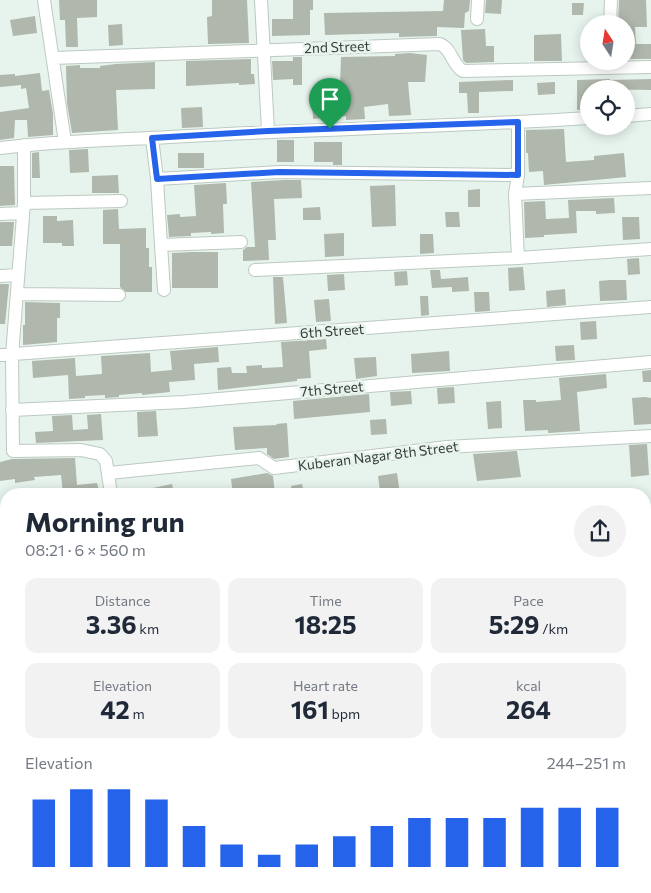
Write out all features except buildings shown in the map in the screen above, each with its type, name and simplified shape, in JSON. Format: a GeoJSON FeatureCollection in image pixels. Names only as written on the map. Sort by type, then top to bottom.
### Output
{"type":"FeatureCollection","features":[{"type":"Feature","properties":{"kind":"street"},"geometry":{"type":"LineString","coordinates":[[44,0],[65,142]]}},
{"type":"Feature","properties":{"kind":"street"},"geometry":{"type":"LineString","coordinates":[[261,0],[268,131]]}},
{"type":"Feature","properties":{"kind":"street"},"geometry":{"type":"LineString","coordinates":[[478,0],[478,19]]}},
{"type":"Feature","properties":{"kind":"street"},"geometry":{"type":"LineString","coordinates":[[610,15],[611,0]]}},
{"type":"Feature","properties":{"kind":"street","name":"2nd Street"},"geometry":{"type":"LineString","coordinates":[[53,58],[440,44],[445,46],[456,66],[463,71],[580,66]]}},
{"type":"Feature","properties":{"kind":"street"},"geometry":{"type":"LineString","coordinates":[[635,66],[651,66]]}},
{"type":"Feature","properties":{"kind":"street"},"geometry":{"type":"LineString","coordinates":[[635,115],[651,114]]}},
{"type":"Feature","properties":{"kind":"street"},"geometry":{"type":"LineString","coordinates":[[0,148],[65,142],[268,131],[580,119]]}},
{"type":"Feature","properties":{"kind":"street"},"geometry":{"type":"LineString","coordinates":[[518,122],[518,175],[515,194],[518,258]]}},
{"type":"Feature","properties":{"kind":"street"},"geometry":{"type":"LineString","coordinates":[[152,138],[157,179],[164,290]]}},
{"type":"Feature","properties":{"kind":"street"},"geometry":{"type":"LineString","coordinates":[[24,146],[23,208],[16,294],[6,355],[12,410],[12,451],[81,450],[100,454],[106,461],[110,488]]}},
{"type":"Feature","properties":{"kind":"street"},"geometry":{"type":"LineString","coordinates":[[157,179],[279,172],[518,175]]}},
{"type":"Feature","properties":{"kind":"street"},"geometry":{"type":"LineString","coordinates":[[515,194],[651,188]]}},
{"type":"Feature","properties":{"kind":"street"},"geometry":{"type":"LineString","coordinates":[[0,214],[23,208],[121,201]]}},
{"type":"Feature","properties":{"kind":"street"},"geometry":{"type":"LineString","coordinates":[[161,245],[241,242]]}},
{"type":"Feature","properties":{"kind":"street"},"geometry":{"type":"LineString","coordinates":[[255,270],[518,258],[651,249]]}},
{"type":"Feature","properties":{"kind":"street"},"geometry":{"type":"LineString","coordinates":[[0,276],[17,276]]}},
{"type":"Feature","properties":{"kind":"street"},"geometry":{"type":"LineString","coordinates":[[16,294],[119,295]]}},
{"type":"Feature","properties":{"kind":"street","name":"6th Street"},"geometry":{"type":"LineString","coordinates":[[6,355],[651,307]]}},
{"type":"Feature","properties":{"kind":"street","name":"7th Street"},"geometry":{"type":"LineString","coordinates":[[12,410],[194,401],[651,362]]}},
{"type":"Feature","properties":{"kind":"street","name":"Kuberan Nagar 8th Street"},"geometry":{"type":"LineString","coordinates":[[109,473],[259,458],[274,468],[447,447],[651,436]]}},
{"type":"Feature","properties":{"kind":"route"},"geometry":{"type":"LineString","coordinates":[[518,122],[518,175],[279,172],[157,179],[152,138],[330,129],[518,122]]}}]}
